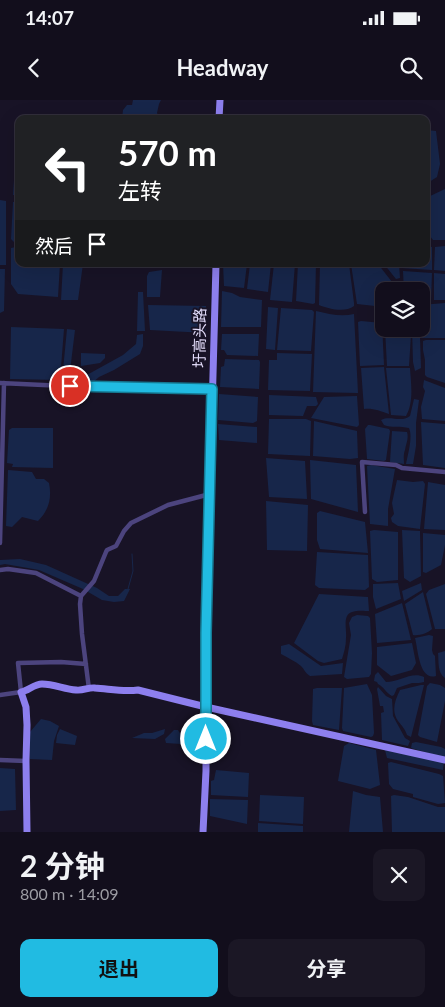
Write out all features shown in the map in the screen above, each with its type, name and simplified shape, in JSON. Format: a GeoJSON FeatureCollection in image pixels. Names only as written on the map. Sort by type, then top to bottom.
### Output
{"type":"FeatureCollection","features":[{"type":"Feature","properties":{"kind":"street"},"geometry":{"type":"LineString","coordinates":[[219,115],[220,100]]}},
{"type":"Feature","properties":{"kind":"street","name":"圩高头路"},"geometry":{"type":"LineString","coordinates":[[203,832],[206,772],[206,633],[216,267]]}},
{"type":"Feature","properties":{"kind":"street"},"geometry":{"type":"LineString","coordinates":[[0,543],[2,383],[86,387],[212,389]]}},
{"type":"Feature","properties":{"kind":"street"},"geometry":{"type":"LineString","coordinates":[[365,512],[362,462],[445,472]]}},
{"type":"Feature","properties":{"kind":"street"},"geometry":{"type":"LineString","coordinates":[[89,689],[82,634],[81,596],[92,583],[107,550],[116,546],[131,523],[168,505],[210,494]]}},
{"type":"Feature","properties":{"kind":"street"},"geometry":{"type":"LineString","coordinates":[[0,570],[8,569],[36,573],[81,596]]}},
{"type":"Feature","properties":{"kind":"street"},"geometry":{"type":"LineString","coordinates":[[27,832],[27,725],[26,707],[21,692],[18,663],[61,662],[86,664]]}},
{"type":"Feature","properties":{"kind":"street"},"geometry":{"type":"LineString","coordinates":[[0,695],[26,691],[39,684],[53,684],[80,690],[93,688],[138,690],[445,760]]}},
{"type":"Feature","properties":{"kind":"street"},"geometry":{"type":"LineString","coordinates":[[0,760],[26,761]]}},
{"type":"Feature","properties":{"kind":"water"},"geometry":{"type":"Polygon","coordinates":[[[133,100],[161,100],[158,115],[122,115],[123,110],[127,105],[132,105],[133,100]]]}},
{"type":"Feature","properties":{"kind":"water"},"geometry":{"type":"Polygon","coordinates":[[[430,130],[436,131],[440,164],[437,177],[430,181],[430,130]]]}},
{"type":"Feature","properties":{"kind":"water"},"geometry":{"type":"Polygon","coordinates":[[[15,165],[15,195],[13,195],[15,165]]]}},
{"type":"Feature","properties":{"kind":"water"},"geometry":{"type":"Polygon","coordinates":[[[445,189],[445,240],[433,240],[430,235],[430,196],[445,189]]]}},
{"type":"Feature","properties":{"kind":"water"},"geometry":{"type":"Polygon","coordinates":[[[0,200],[6,201],[6,265],[0,265],[0,200]]]}},
{"type":"Feature","properties":{"kind":"water"},"geometry":{"type":"Polygon","coordinates":[[[13,202],[15,202],[15,242],[11,239],[13,202]]]}},
{"type":"Feature","properties":{"kind":"water"},"geometry":{"type":"Polygon","coordinates":[[[445,246],[445,271],[434,270],[435,247],[445,246]]]}},
{"type":"Feature","properties":{"kind":"water"},"geometry":{"type":"Polygon","coordinates":[[[430,247],[432,247],[432,270],[402,268],[430,267],[430,247]]]}},
{"type":"Feature","properties":{"kind":"water"},"geometry":{"type":"Polygon","coordinates":[[[11,248],[15,248],[15,267],[60,267],[58,297],[18,294],[11,284],[11,248]]]}},
{"type":"Feature","properties":{"kind":"water"},"geometry":{"type":"Polygon","coordinates":[[[63,267],[83,267],[78,300],[61,300],[63,267]]]}},
{"type":"Feature","properties":{"kind":"water"},"geometry":{"type":"Polygon","coordinates":[[[223,267],[247,267],[244,288],[224,286],[223,267]]]}},
{"type":"Feature","properties":{"kind":"water"},"geometry":{"type":"Polygon","coordinates":[[[250,267],[271,267],[268,292],[247,289],[250,267]]]}},
{"type":"Feature","properties":{"kind":"water"},"geometry":{"type":"Polygon","coordinates":[[[274,267],[295,267],[292,302],[270,300],[274,267]]]}},
{"type":"Feature","properties":{"kind":"water"},"geometry":{"type":"Polygon","coordinates":[[[298,267],[316,267],[315,303],[296,301],[298,267]]]}},
{"type":"Feature","properties":{"kind":"water"},"geometry":{"type":"Polygon","coordinates":[[[320,267],[349,267],[354,306],[342,310],[319,305],[320,267]]]}},
{"type":"Feature","properties":{"kind":"water"},"geometry":{"type":"Polygon","coordinates":[[[351,267],[380,267],[392,282],[375,282],[375,306],[357,304],[351,267]]]}},
{"type":"Feature","properties":{"kind":"water"},"geometry":{"type":"Polygon","coordinates":[[[386,267],[399,267],[400,278],[396,279],[386,267]]]}},
{"type":"Feature","properties":{"kind":"water"},"geometry":{"type":"Polygon","coordinates":[[[0,269],[5,269],[4,311],[0,313],[0,269]]]}},
{"type":"Feature","properties":{"kind":"water"},"geometry":{"type":"Polygon","coordinates":[[[162,270],[160,297],[147,297],[147,276],[149,272],[162,270]]]}},
{"type":"Feature","properties":{"kind":"water"},"geometry":{"type":"Polygon","coordinates":[[[403,271],[432,273],[431,300],[430,282],[404,282],[403,271]]]}},
{"type":"Feature","properties":{"kind":"water"},"geometry":{"type":"Polygon","coordinates":[[[434,273],[445,274],[445,300],[434,300],[434,273]]]}},
{"type":"Feature","properties":{"kind":"water"},"geometry":{"type":"Polygon","coordinates":[[[222,291],[240,297],[262,300],[261,327],[221,327],[222,291]]]}},
{"type":"Feature","properties":{"kind":"water"},"geometry":{"type":"Polygon","coordinates":[[[138,292],[143,292],[145,331],[137,331],[138,292]]]}},
{"type":"Feature","properties":{"kind":"water"},"geometry":{"type":"Polygon","coordinates":[[[445,303],[445,338],[422,338],[430,337],[430,304],[445,303]]]}},
{"type":"Feature","properties":{"kind":"water"},"geometry":{"type":"Polygon","coordinates":[[[148,305],[206,306],[206,333],[150,330],[148,305]]]}},
{"type":"Feature","properties":{"kind":"water"},"geometry":{"type":"Polygon","coordinates":[[[268,307],[278,308],[275,350],[266,349],[268,307]]]}},
{"type":"Feature","properties":{"kind":"water"},"geometry":{"type":"Polygon","coordinates":[[[281,308],[312,310],[314,312],[311,351],[277,350],[281,308]]]}},
{"type":"Feature","properties":{"kind":"water"},"geometry":{"type":"Polygon","coordinates":[[[316,311],[340,315],[354,314],[358,393],[313,392],[316,311]]]}},
{"type":"Feature","properties":{"kind":"water"},"geometry":{"type":"Polygon","coordinates":[[[358,322],[375,322],[375,337],[383,337],[384,365],[360,366],[358,322]]]}},
{"type":"Feature","properties":{"kind":"water"},"geometry":{"type":"Polygon","coordinates":[[[11,327],[64,329],[60,380],[10,379],[11,327]]]}},
{"type":"Feature","properties":{"kind":"water"},"geometry":{"type":"Polygon","coordinates":[[[67,329],[75,330],[70,371],[65,373],[63,370],[67,329]]]}},
{"type":"Feature","properties":{"kind":"water"},"geometry":{"type":"Polygon","coordinates":[[[143,334],[143,346],[140,354],[99,377],[91,384],[75,383],[123,355],[136,344],[137,335],[143,334]]]}},
{"type":"Feature","properties":{"kind":"water"},"geometry":{"type":"Polygon","coordinates":[[[222,334],[259,334],[258,356],[227,355],[224,350],[221,350],[222,334]]]}},
{"type":"Feature","properties":{"kind":"water"},"geometry":{"type":"Polygon","coordinates":[[[385,337],[411,337],[409,366],[387,366],[385,337]]]}},
{"type":"Feature","properties":{"kind":"water"},"geometry":{"type":"Polygon","coordinates":[[[412,337],[420,337],[421,368],[415,371],[412,337]]]}},
{"type":"Feature","properties":{"kind":"water"},"geometry":{"type":"Polygon","coordinates":[[[445,340],[445,383],[425,375],[423,341],[445,340]]]}},
{"type":"Feature","properties":{"kind":"water"},"geometry":{"type":"Polygon","coordinates":[[[81,353],[105,354],[105,358],[100,363],[81,366],[81,353]]]}},
{"type":"Feature","properties":{"kind":"water"},"geometry":{"type":"Polygon","coordinates":[[[277,353],[312,354],[310,391],[268,390],[269,360],[277,360],[277,353]]]}},
{"type":"Feature","properties":{"kind":"water"},"geometry":{"type":"Polygon","coordinates":[[[225,359],[259,360],[259,389],[220,387],[221,367],[224,366],[225,359]]]}},
{"type":"Feature","properties":{"kind":"water"},"geometry":{"type":"Polygon","coordinates":[[[384,367],[389,414],[373,409],[364,409],[361,368],[384,367]]]}},
{"type":"Feature","properties":{"kind":"water"},"geometry":{"type":"Polygon","coordinates":[[[386,368],[410,368],[411,399],[406,416],[391,415],[386,368]]]}},
{"type":"Feature","properties":{"kind":"water"},"geometry":{"type":"Polygon","coordinates":[[[424,380],[445,388],[445,421],[422,419],[421,407],[425,391],[423,387],[424,380]]]}},
{"type":"Feature","properties":{"kind":"water"},"geometry":{"type":"Polygon","coordinates":[[[219,394],[258,397],[257,421],[253,423],[218,420],[219,394]]]}},
{"type":"Feature","properties":{"kind":"water"},"geometry":{"type":"Polygon","coordinates":[[[269,395],[316,397],[318,404],[316,406],[307,406],[303,416],[269,415],[269,395]]]}},
{"type":"Feature","properties":{"kind":"water"},"geometry":{"type":"Polygon","coordinates":[[[357,396],[359,425],[357,427],[311,418],[324,397],[357,396]]]}},
{"type":"Feature","properties":{"kind":"water"},"geometry":{"type":"Polygon","coordinates":[[[414,399],[419,400],[416,446],[413,464],[406,464],[410,440],[409,428],[387,426],[381,420],[407,418],[410,416],[414,399]]]}},
{"type":"Feature","properties":{"kind":"water"},"geometry":{"type":"Polygon","coordinates":[[[269,419],[306,419],[311,421],[310,456],[268,454],[269,419]]]}},
{"type":"Feature","properties":{"kind":"water"},"geometry":{"type":"Polygon","coordinates":[[[314,421],[357,431],[358,458],[313,456],[314,421]]]}},
{"type":"Feature","properties":{"kind":"water"},"geometry":{"type":"Polygon","coordinates":[[[421,422],[445,424],[445,468],[423,465],[421,422]]]}},
{"type":"Feature","properties":{"kind":"water"},"geometry":{"type":"Polygon","coordinates":[[[218,424],[257,427],[257,443],[219,440],[218,424]]]}},
{"type":"Feature","properties":{"kind":"water"},"geometry":{"type":"Polygon","coordinates":[[[368,425],[389,429],[390,431],[386,460],[384,461],[367,459],[365,429],[368,425]]]}},
{"type":"Feature","properties":{"kind":"water"},"geometry":{"type":"Polygon","coordinates":[[[12,428],[53,428],[53,468],[12,467],[13,464],[7,463],[9,430],[12,428]]]}},
{"type":"Feature","properties":{"kind":"water"},"geometry":{"type":"Polygon","coordinates":[[[392,431],[407,432],[408,439],[404,454],[404,464],[390,462],[392,431]]]}},
{"type":"Feature","properties":{"kind":"water"},"geometry":{"type":"Polygon","coordinates":[[[266,458],[305,461],[307,499],[269,497],[266,458]]]}},
{"type":"Feature","properties":{"kind":"water"},"geometry":{"type":"Polygon","coordinates":[[[310,460],[356,465],[358,512],[311,499],[310,460]]]}},
{"type":"Feature","properties":{"kind":"water"},"geometry":{"type":"Polygon","coordinates":[[[367,466],[395,469],[388,509],[388,526],[370,524],[367,466]]]}},
{"type":"Feature","properties":{"kind":"water"},"geometry":{"type":"Polygon","coordinates":[[[8,470],[32,472],[36,479],[44,479],[49,483],[49,504],[45,513],[38,521],[22,517],[12,527],[6,526],[8,470]]]}},
{"type":"Feature","properties":{"kind":"water"},"geometry":{"type":"Polygon","coordinates":[[[397,480],[423,481],[425,484],[420,529],[398,526],[392,522],[391,518],[394,514],[392,503],[397,480]]]}},
{"type":"Feature","properties":{"kind":"water"},"geometry":{"type":"Polygon","coordinates":[[[428,482],[445,485],[445,530],[424,529],[428,482]]]}},
{"type":"Feature","properties":{"kind":"water"},"geometry":{"type":"Polygon","coordinates":[[[266,501],[308,505],[307,551],[267,550],[266,501]]]}},
{"type":"Feature","properties":{"kind":"water"},"geometry":{"type":"Polygon","coordinates":[[[320,511],[365,522],[368,553],[320,549],[317,540],[317,513],[320,511]]]}},
{"type":"Feature","properties":{"kind":"water"},"geometry":{"type":"Polygon","coordinates":[[[402,530],[420,531],[421,576],[410,582],[404,578],[402,530]]]}},
{"type":"Feature","properties":{"kind":"water"},"geometry":{"type":"Polygon","coordinates":[[[370,531],[398,532],[398,580],[377,582],[372,579],[370,531]]]}},
{"type":"Feature","properties":{"kind":"water"},"geometry":{"type":"Polygon","coordinates":[[[423,533],[445,535],[441,565],[426,573],[423,572],[423,533]]]}},
{"type":"Feature","properties":{"kind":"water"},"geometry":{"type":"Polygon","coordinates":[[[317,552],[368,555],[369,587],[365,590],[319,588],[315,585],[317,552]]]}},
{"type":"Feature","properties":{"kind":"water"},"geometry":{"type":"Polygon","coordinates":[[[20,559],[46,565],[97,588],[109,596],[118,596],[125,589],[130,589],[124,601],[102,600],[83,589],[39,570],[5,564],[0,565],[0,560],[20,559]]]}},
{"type":"Feature","properties":{"kind":"water"},"geometry":{"type":"Polygon","coordinates":[[[398,583],[401,599],[376,609],[373,597],[373,584],[398,583]]]}},
{"type":"Feature","properties":{"kind":"water"},"geometry":{"type":"Polygon","coordinates":[[[421,583],[422,590],[404,601],[402,591],[421,583]]]}},
{"type":"Feature","properties":{"kind":"water"},"geometry":{"type":"Polygon","coordinates":[[[445,584],[445,629],[435,629],[426,594],[429,590],[445,584]]]}},
{"type":"Feature","properties":{"kind":"water"},"geometry":{"type":"Polygon","coordinates":[[[423,592],[432,629],[423,634],[413,635],[405,604],[423,592]]]}},
{"type":"Feature","properties":{"kind":"water"},"geometry":{"type":"Polygon","coordinates":[[[319,594],[368,597],[369,611],[354,611],[347,616],[346,644],[342,659],[324,663],[318,661],[294,643],[319,594]]]}},
{"type":"Feature","properties":{"kind":"water"},"geometry":{"type":"Polygon","coordinates":[[[402,603],[411,640],[377,643],[375,614],[402,603]]]}},
{"type":"Feature","properties":{"kind":"water"},"geometry":{"type":"Polygon","coordinates":[[[357,615],[370,618],[371,674],[369,677],[347,679],[344,677],[351,635],[349,623],[352,617],[357,615]]]}},
{"type":"Feature","properties":{"kind":"water"},"geometry":{"type":"Polygon","coordinates":[[[433,636],[432,650],[435,656],[436,676],[426,674],[418,656],[415,638],[433,636]]]}},
{"type":"Feature","properties":{"kind":"water"},"geometry":{"type":"Polygon","coordinates":[[[412,643],[416,663],[412,670],[391,676],[377,665],[377,647],[412,643]]]}},
{"type":"Feature","properties":{"kind":"water"},"geometry":{"type":"Polygon","coordinates":[[[289,644],[321,666],[343,663],[342,674],[310,676],[299,664],[281,654],[281,646],[289,644]]]}},
{"type":"Feature","properties":{"kind":"water"},"geometry":{"type":"Polygon","coordinates":[[[445,651],[445,678],[440,670],[438,653],[445,651]]]}},
{"type":"Feature","properties":{"kind":"water"},"geometry":{"type":"Polygon","coordinates":[[[378,672],[386,682],[419,675],[424,677],[424,682],[412,683],[397,688],[392,696],[374,681],[375,675],[378,672]]]}},
{"type":"Feature","properties":{"kind":"water"},"geometry":{"type":"Polygon","coordinates":[[[430,683],[445,688],[445,701],[437,742],[418,735],[427,686],[430,683]]]}},
{"type":"Feature","properties":{"kind":"water"},"geometry":{"type":"Polygon","coordinates":[[[367,684],[372,695],[374,733],[371,737],[343,731],[342,728],[344,688],[367,684]]]}},
{"type":"Feature","properties":{"kind":"water"},"geometry":{"type":"Polygon","coordinates":[[[424,685],[411,737],[407,735],[398,721],[394,706],[400,690],[424,685]]]}},
{"type":"Feature","properties":{"kind":"water"},"geometry":{"type":"Polygon","coordinates":[[[378,687],[386,696],[392,699],[393,716],[405,738],[410,741],[408,746],[382,740],[381,713],[384,712],[383,706],[380,706],[378,687]]]}},
{"type":"Feature","properties":{"kind":"water"},"geometry":{"type":"Polygon","coordinates":[[[342,688],[339,730],[313,725],[313,689],[342,688]]]}},
{"type":"Feature","properties":{"kind":"water"},"geometry":{"type":"Polygon","coordinates":[[[41,719],[59,726],[54,741],[52,760],[30,759],[30,732],[41,719]]]}},
{"type":"Feature","properties":{"kind":"water"},"geometry":{"type":"Polygon","coordinates":[[[60,729],[77,736],[75,745],[56,743],[60,729]]]}},
{"type":"Feature","properties":{"kind":"water"},"geometry":{"type":"Polygon","coordinates":[[[165,729],[164,734],[155,739],[132,738],[144,733],[165,729]]]}},
{"type":"Feature","properties":{"kind":"water"},"geometry":{"type":"Polygon","coordinates":[[[174,730],[178,730],[182,737],[181,744],[166,743],[165,739],[174,730]]]}},
{"type":"Feature","properties":{"kind":"water"},"geometry":{"type":"Polygon","coordinates":[[[416,742],[445,749],[445,758],[411,748],[412,743],[416,742]]]}},
{"type":"Feature","properties":{"kind":"water"},"geometry":{"type":"Polygon","coordinates":[[[349,743],[376,750],[380,785],[370,789],[338,781],[344,746],[349,743]]]}},
{"type":"Feature","properties":{"kind":"water"},"geometry":{"type":"Polygon","coordinates":[[[385,750],[444,761],[443,770],[387,758],[385,750]]]}},
{"type":"Feature","properties":{"kind":"water"},"geometry":{"type":"Polygon","coordinates":[[[391,762],[443,776],[445,803],[438,804],[413,797],[413,794],[393,789],[389,784],[388,763],[391,762]]]}},
{"type":"Feature","properties":{"kind":"water"},"geometry":{"type":"Polygon","coordinates":[[[0,768],[15,769],[16,810],[0,811],[0,768]]]}},
{"type":"Feature","properties":{"kind":"water"},"geometry":{"type":"Polygon","coordinates":[[[216,770],[249,773],[248,797],[211,795],[211,781],[214,780],[216,770]]]}},
{"type":"Feature","properties":{"kind":"water"},"geometry":{"type":"Polygon","coordinates":[[[353,791],[380,797],[383,832],[349,832],[353,791]]]}},
{"type":"Feature","properties":{"kind":"water"},"geometry":{"type":"Polygon","coordinates":[[[260,795],[304,797],[303,824],[259,821],[260,795]]]}},
{"type":"Feature","properties":{"kind":"water"},"geometry":{"type":"Polygon","coordinates":[[[391,796],[408,797],[438,807],[445,807],[445,832],[392,832],[391,796]]]}},
{"type":"Feature","properties":{"kind":"water"},"geometry":{"type":"Polygon","coordinates":[[[210,799],[248,800],[247,824],[210,816],[210,799]]]}},
{"type":"Feature","properties":{"kind":"water"},"geometry":{"type":"Polygon","coordinates":[[[258,823],[303,826],[303,832],[258,832],[258,823]]]}},
{"type":"Feature","properties":{"kind":"waterway"},"geometry":{"type":"LineString","coordinates":[[128,589],[133,571],[132,554]]}},
{"type":"Feature","properties":{"kind":"route"},"geometry":{"type":"LineString","coordinates":[[70,386],[212,389],[206,633],[206,739]]}}]}
